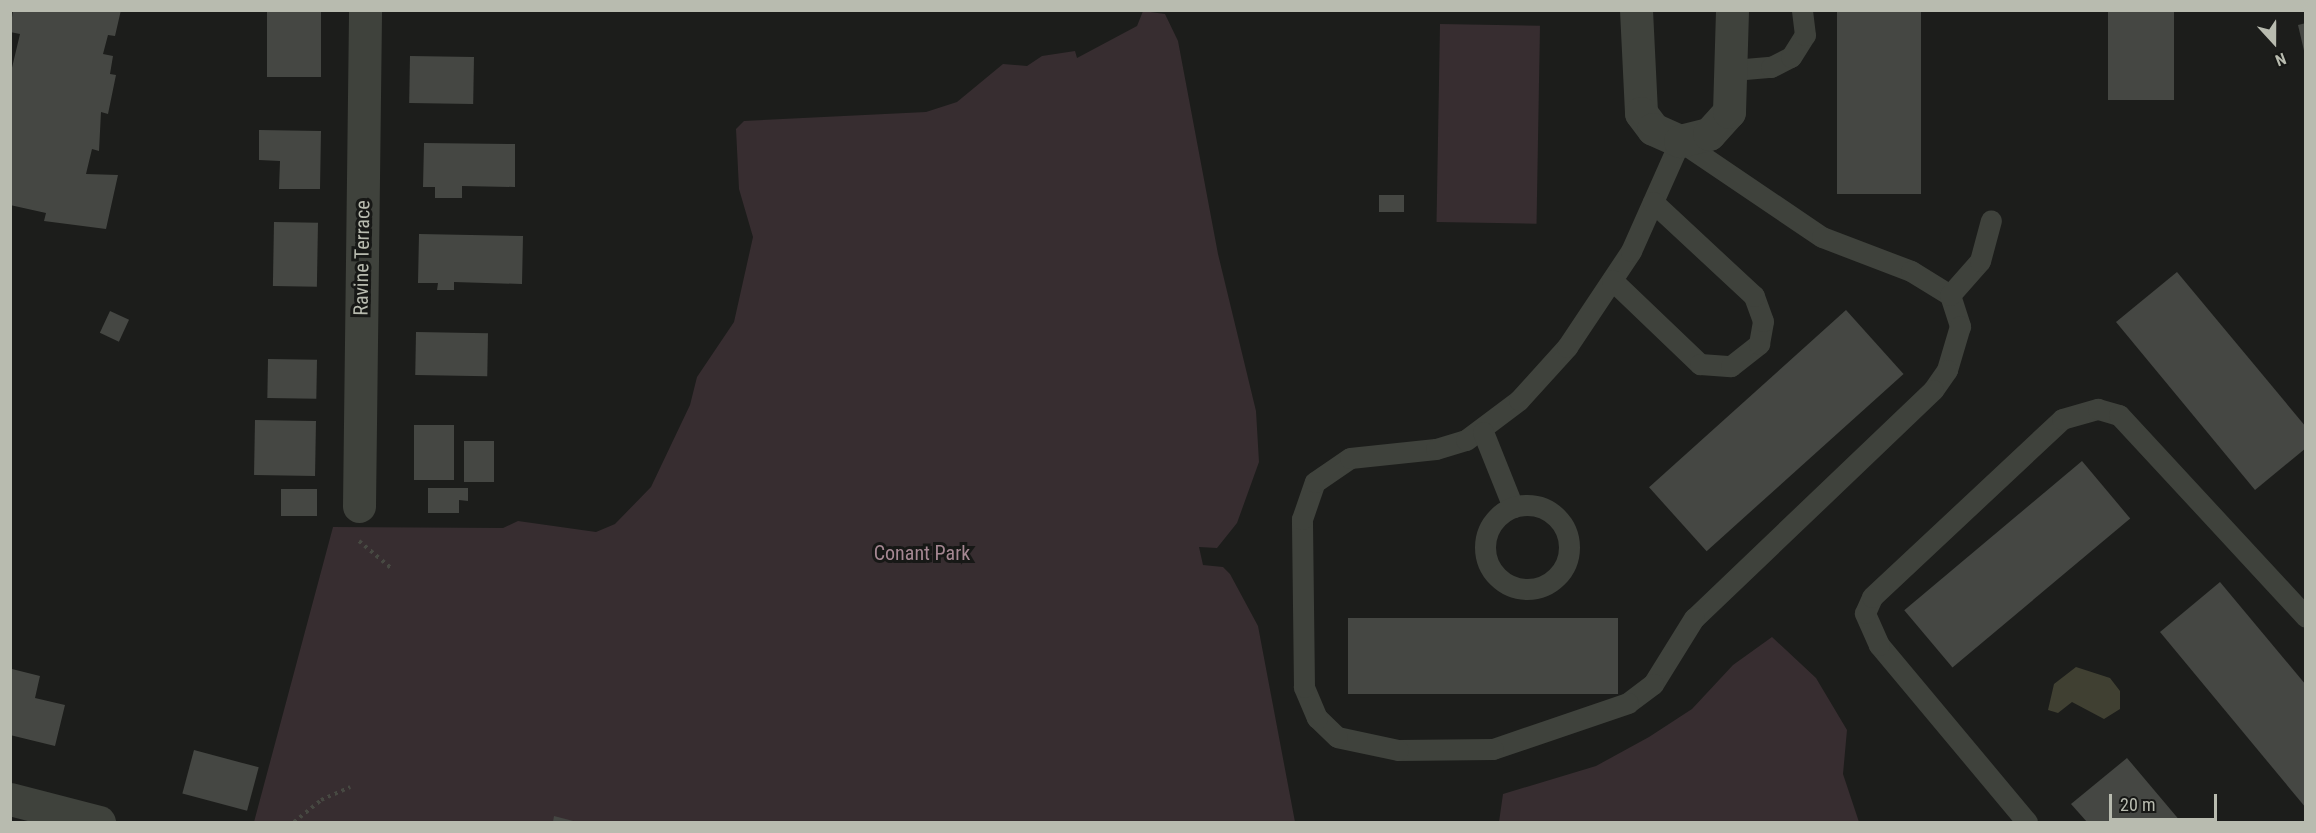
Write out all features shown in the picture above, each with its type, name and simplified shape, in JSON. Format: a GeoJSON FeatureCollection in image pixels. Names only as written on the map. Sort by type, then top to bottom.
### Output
{"type":"FeatureCollection","features":[{"type":"Feature","properties":{"kind":"street","name":"Ravine Terrace"},"geometry":{"type":"LineString","coordinates":[[359,506],[365,10]]}},
{"type":"Feature","properties":{"kind":"street"},"geometry":{"type":"LineString","coordinates":[[1636,10],[1637,104],[1653,129],[1680,141],[1700,139],[1724,120],[1732,102],[1732,10]]}},
{"type":"Feature","properties":{"kind":"street"},"geometry":{"type":"LineString","coordinates":[[10,799],[99,822]]}},
{"type":"Feature","properties":{"kind":"lane"},"geometry":{"type":"LineString","coordinates":[[1733,70],[1771,67],[1791,57],[1805,35],[1802,10]]}},
{"type":"Feature","properties":{"kind":"lane"},"geometry":{"type":"LineString","coordinates":[[1680,141],[1822,237],[1911,271],[1950,295],[1960,316],[1959,336],[1933,390],[1694,618],[1653,684],[1628,703],[1493,749],[1398,750],[1336,737],[1317,718],[1304,687],[1302,519],[1315,482],[1350,458],[1436,449],[1483,432],[1568,347],[1612,280],[1653,202],[1680,141]]}},
{"type":"Feature","properties":{"kind":"lane"},"geometry":{"type":"LineString","coordinates":[[1612,280],[1700,364],[1731,366],[1759,344],[1763,321],[1754,296],[1653,202]]}},
{"type":"Feature","properties":{"kind":"lane"},"geometry":{"type":"LineString","coordinates":[[1950,295],[1980,261],[1991,220]]}},
{"type":"Feature","properties":{"kind":"lane"},"geometry":{"type":"LineString","coordinates":[[2027,822],[1879,645],[1865,613],[1872,597],[2062,420],[2098,409],[2119,415],[2306,617]]}},
{"type":"Feature","properties":{"kind":"lane"},"geometry":{"type":"LineString","coordinates":[[1483,432],[1513,507]]}},
{"type":"Feature","properties":{"kind":"lane"},"geometry":{"type":"LineString","coordinates":[[1532,505],[1550,511],[1568,533],[1563,570],[1540,587],[1506,584],[1485,557],[1492,522],[1513,507],[1532,505]]}},
{"type":"Feature","properties":{"kind":"path"},"geometry":{"type":"LineString","coordinates":[[294,822],[321,800],[350,787]]}},
{"type":"Feature","properties":{"kind":"green space","name":"Conant Park"},"geometry":{"type":"Polygon","coordinates":[[[1143,11],[1165,14],[1178,41],[1218,254],[1256,411],[1259,462],[1237,523],[1217,548],[1199,547],[1203,565],[1223,567],[1230,574],[1258,626],[1295,822],[254,822],[333,527],[503,528],[518,521],[596,532],[615,524],[651,487],[690,405],[697,377],[734,322],[753,237],[739,189],[736,129],[744,121],[926,112],[957,102],[1003,64],[1027,66],[1042,56],[1075,51],[1077,58],[1137,26],[1143,11]]]}},
{"type":"Feature","properties":{"kind":"green space"},"geometry":{"type":"Polygon","coordinates":[[[1440,24],[1540,26],[1537,224],[1437,222],[1440,24]]]}},
{"type":"Feature","properties":{"kind":"green space"},"geometry":{"type":"Polygon","coordinates":[[[1772,637],[1816,678],[1847,730],[1843,774],[1859,822],[1499,822],[1503,794],[1596,766],[1649,737],[1692,709],[1733,665],[1772,637]]]}},
{"type":"Feature","properties":{"kind":"shaded area"},"geometry":{"type":"Polygon","coordinates":[[[2076,667],[2110,678],[2120,691],[2120,709],[2104,719],[2072,702],[2058,713],[2048,710],[2054,684],[2076,667]]]}},
{"type":"Feature","properties":{"kind":"building"},"geometry":{"type":"Polygon","coordinates":[[[13,10],[121,10],[115,36],[108,35],[103,54],[113,56],[110,74],[116,75],[108,114],[101,112],[99,151],[92,149],[86,174],[118,175],[106,229],[44,221],[46,213],[10,205],[10,76],[20,34],[10,32],[13,10]]]}},
{"type":"Feature","properties":{"kind":"building"},"geometry":{"type":"Polygon","coordinates":[[[267,10],[321,10],[321,77],[267,77],[267,10]]]}},
{"type":"Feature","properties":{"kind":"building"},"geometry":{"type":"Polygon","coordinates":[[[1837,10],[1921,10],[1921,194],[1837,194],[1837,10]]]}},
{"type":"Feature","properties":{"kind":"building"},"geometry":{"type":"Polygon","coordinates":[[[2108,10],[2174,10],[2174,100],[2108,100],[2108,10]]]}},
{"type":"Feature","properties":{"kind":"building"},"geometry":{"type":"Polygon","coordinates":[[[2306,23],[2306,55],[2305,55],[2298,25],[2306,23]]]}},
{"type":"Feature","properties":{"kind":"building"},"geometry":{"type":"Polygon","coordinates":[[[410,56],[474,57],[473,104],[409,103],[410,56]]]}},
{"type":"Feature","properties":{"kind":"building"},"geometry":{"type":"Polygon","coordinates":[[[259,130],[321,131],[320,189],[279,189],[280,161],[259,160],[259,130]]]}},
{"type":"Feature","properties":{"kind":"building"},"geometry":{"type":"Polygon","coordinates":[[[424,143],[515,144],[515,187],[462,186],[462,198],[435,198],[435,187],[423,187],[424,143]]]}},
{"type":"Feature","properties":{"kind":"building"},"geometry":{"type":"Polygon","coordinates":[[[1379,195],[1404,195],[1404,212],[1379,212],[1379,195]]]}},
{"type":"Feature","properties":{"kind":"building"},"geometry":{"type":"Polygon","coordinates":[[[274,222],[318,223],[317,287],[273,286],[274,222]]]}},
{"type":"Feature","properties":{"kind":"building"},"geometry":{"type":"Polygon","coordinates":[[[419,234],[523,236],[522,284],[454,282],[454,290],[437,290],[438,283],[418,283],[419,234]]]}},
{"type":"Feature","properties":{"kind":"building"},"geometry":{"type":"Polygon","coordinates":[[[2177,272],[2306,427],[2306,448],[2255,490],[2116,322],[2177,272]]]}},
{"type":"Feature","properties":{"kind":"building"},"geometry":{"type":"Polygon","coordinates":[[[1846,310],[1904,374],[1707,551],[1649,487],[1846,310]]]}},
{"type":"Feature","properties":{"kind":"building"},"geometry":{"type":"Polygon","coordinates":[[[110,311],[129,320],[119,342],[100,333],[110,311]]]}},
{"type":"Feature","properties":{"kind":"building"},"geometry":{"type":"Polygon","coordinates":[[[416,332],[488,333],[487,376],[415,375],[416,332]]]}},
{"type":"Feature","properties":{"kind":"building"},"geometry":{"type":"Polygon","coordinates":[[[268,359],[317,360],[316,399],[267,398],[268,359]]]}},
{"type":"Feature","properties":{"kind":"building"},"geometry":{"type":"Polygon","coordinates":[[[255,420],[316,421],[315,476],[254,475],[255,420]]]}},
{"type":"Feature","properties":{"kind":"building"},"geometry":{"type":"Polygon","coordinates":[[[414,425],[454,425],[454,480],[414,480],[414,425]]]}},
{"type":"Feature","properties":{"kind":"building"},"geometry":{"type":"Polygon","coordinates":[[[464,441],[494,441],[494,482],[464,482],[464,441]]]}},
{"type":"Feature","properties":{"kind":"building"},"geometry":{"type":"Polygon","coordinates":[[[2082,461],[2130,518],[1952,668],[1904,610],[2082,461]]]}},
{"type":"Feature","properties":{"kind":"building"},"geometry":{"type":"Polygon","coordinates":[[[428,488],[468,488],[468,501],[459,500],[459,513],[428,513],[428,488]]]}},
{"type":"Feature","properties":{"kind":"building"},"geometry":{"type":"Polygon","coordinates":[[[281,489],[317,489],[317,516],[281,516],[281,489]]]}},
{"type":"Feature","properties":{"kind":"building"},"geometry":{"type":"Polygon","coordinates":[[[2220,582],[2306,685],[2306,808],[2160,632],[2220,582]]]}},
{"type":"Feature","properties":{"kind":"building"},"geometry":{"type":"Polygon","coordinates":[[[1348,618],[1618,618],[1618,694],[1348,694],[1348,618]]]}},
{"type":"Feature","properties":{"kind":"building"},"geometry":{"type":"Polygon","coordinates":[[[12,669],[40,676],[35,698],[65,705],[55,746],[10,735],[12,669]]]}},
{"type":"Feature","properties":{"kind":"building"},"geometry":{"type":"Polygon","coordinates":[[[194,750],[259,767],[247,811],[182,793],[194,750]]]}},
{"type":"Feature","properties":{"kind":"building"},"geometry":{"type":"Polygon","coordinates":[[[2127,758],[2181,822],[2087,822],[2071,804],[2127,758]]]}},
{"type":"Feature","properties":{"kind":"building"},"geometry":{"type":"Polygon","coordinates":[[[554,816],[577,822],[553,822],[554,816]]]}}]}
